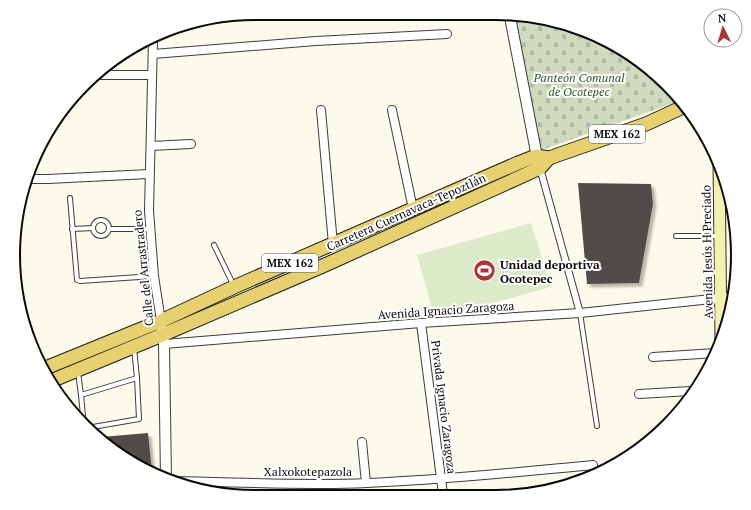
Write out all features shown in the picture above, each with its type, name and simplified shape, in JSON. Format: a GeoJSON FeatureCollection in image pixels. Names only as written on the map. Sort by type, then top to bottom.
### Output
{"type":"FeatureCollection","features":[{"type":"Feature","properties":{"kind":"main road","name":"MEX 162"},"geometry":{"type":"LineString","coordinates":[[538,162],[646,124],[679,109]]}},
{"type":"Feature","properties":{"kind":"main road","name":"Carretera Cuernavaca-Tepoztlán"},"geometry":{"type":"LineString","coordinates":[[48,367],[161,321],[234,286],[413,209],[538,162]]}},
{"type":"Feature","properties":{"kind":"main road","name":"Carretera Cuernavaca-Tepoztlán"},"geometry":{"type":"LineString","coordinates":[[55,378],[134,346],[163,340],[325,265],[538,162]]}},
{"type":"Feature","properties":{"kind":"main road","name":"Avenida Jesús H Preciado"},"geometry":{"type":"LineString","coordinates":[[719,179],[719,236],[725,298],[724,313]]}},
{"type":"Feature","properties":{"kind":"street"},"geometry":{"type":"LineString","coordinates":[[511,21],[538,162],[580,313]]}},
{"type":"Feature","properties":{"kind":"street"},"geometry":{"type":"LineString","coordinates":[[153,54],[316,41],[447,34]]}},
{"type":"Feature","properties":{"kind":"street","name":"Calle del Arrastradero"},"geometry":{"type":"LineString","coordinates":[[152,43],[149,211],[154,276],[163,340],[166,472]]}},
{"type":"Feature","properties":{"kind":"street"},"geometry":{"type":"LineString","coordinates":[[104,75],[152,75]]}},
{"type":"Feature","properties":{"kind":"street"},"geometry":{"type":"LineString","coordinates":[[321,110],[333,244]]}},
{"type":"Feature","properties":{"kind":"street"},"geometry":{"type":"LineString","coordinates":[[392,110],[413,209]]}},
{"type":"Feature","properties":{"kind":"street"},"geometry":{"type":"LineString","coordinates":[[150,146],[191,144]]}},
{"type":"Feature","properties":{"kind":"street"},"geometry":{"type":"LineString","coordinates":[[32,179],[149,174]]}},
{"type":"Feature","properties":{"kind":"street","name":"Avenida Ignacio Zaragoza"},"geometry":{"type":"LineString","coordinates":[[163,340],[580,313],[725,298]]}},
{"type":"Feature","properties":{"kind":"street","name":"Privada Ignacio Zaragoza"},"geometry":{"type":"LineString","coordinates":[[421,323],[443,490]]}},
{"type":"Feature","properties":{"kind":"street"},"geometry":{"type":"LineString","coordinates":[[653,357],[709,353]]}},
{"type":"Feature","properties":{"kind":"street"},"geometry":{"type":"LineString","coordinates":[[639,394],[687,391]]}},
{"type":"Feature","properties":{"kind":"street"},"geometry":{"type":"LineString","coordinates":[[362,442],[366,483]]}},
{"type":"Feature","properties":{"kind":"street","name":"Xalxokotepazola"},"geometry":{"type":"LineString","coordinates":[[191,481],[366,483],[442,479],[593,465]]}},
{"type":"Feature","properties":{"kind":"lane"},"geometry":{"type":"LineString","coordinates":[[70,198],[77,280],[80,282],[154,276]]}},
{"type":"Feature","properties":{"kind":"lane"},"geometry":{"type":"LineString","coordinates":[[93,228],[96,222],[103,221],[109,229]]}},
{"type":"Feature","properties":{"kind":"lane"},"geometry":{"type":"LineString","coordinates":[[93,228],[96,234],[102,236],[105,235],[109,229]]}},
{"type":"Feature","properties":{"kind":"lane"},"geometry":{"type":"LineString","coordinates":[[72,229],[93,228]]}},
{"type":"Feature","properties":{"kind":"lane"},"geometry":{"type":"LineString","coordinates":[[109,229],[151,229]]}},
{"type":"Feature","properties":{"kind":"lane"},"geometry":{"type":"LineString","coordinates":[[676,236],[719,236]]}},
{"type":"Feature","properties":{"kind":"lane"},"geometry":{"type":"LineString","coordinates":[[214,245],[234,286]]}},
{"type":"Feature","properties":{"kind":"lane"},"geometry":{"type":"LineString","coordinates":[[580,313],[597,426]]}},
{"type":"Feature","properties":{"kind":"lane"},"geometry":{"type":"LineString","coordinates":[[95,427],[140,419],[134,346]]}},
{"type":"Feature","properties":{"kind":"lane"},"geometry":{"type":"LineString","coordinates":[[78,370],[83,415]]}},
{"type":"Feature","properties":{"kind":"lane"},"geometry":{"type":"LineString","coordinates":[[81,395],[137,378]]}},
{"type":"Feature","properties":{"kind":"green space","name":"Panteón Comunal de Ocotepec"},"geometry":{"type":"Polygon","coordinates":[[[517,21],[527,22],[572,32],[614,51],[651,78],[675,102],[548,148],[540,150],[517,21]]]}},
{"type":"Feature","properties":{"kind":"green space","name":"Unidad deportiva Ocotepec"},"geometry":{"type":"Polygon","coordinates":[[[531,223],[551,287],[435,319],[417,255],[531,223]]]}},
{"type":"Feature","properties":{"kind":"building"},"geometry":{"type":"Polygon","coordinates":[[[578,183],[651,184],[653,204],[639,283],[587,284],[578,183]]]}},
{"type":"Feature","properties":{"kind":"building"},"geometry":{"type":"Polygon","coordinates":[[[148,433],[151,466],[137,459],[106,437],[148,433]]]}},
{"type":"Feature","properties":{"kind":"place","name":"Unidad deportiva Ocotepec"},"geometry":{"type":"Point","coordinates":[484,271]}}]}
